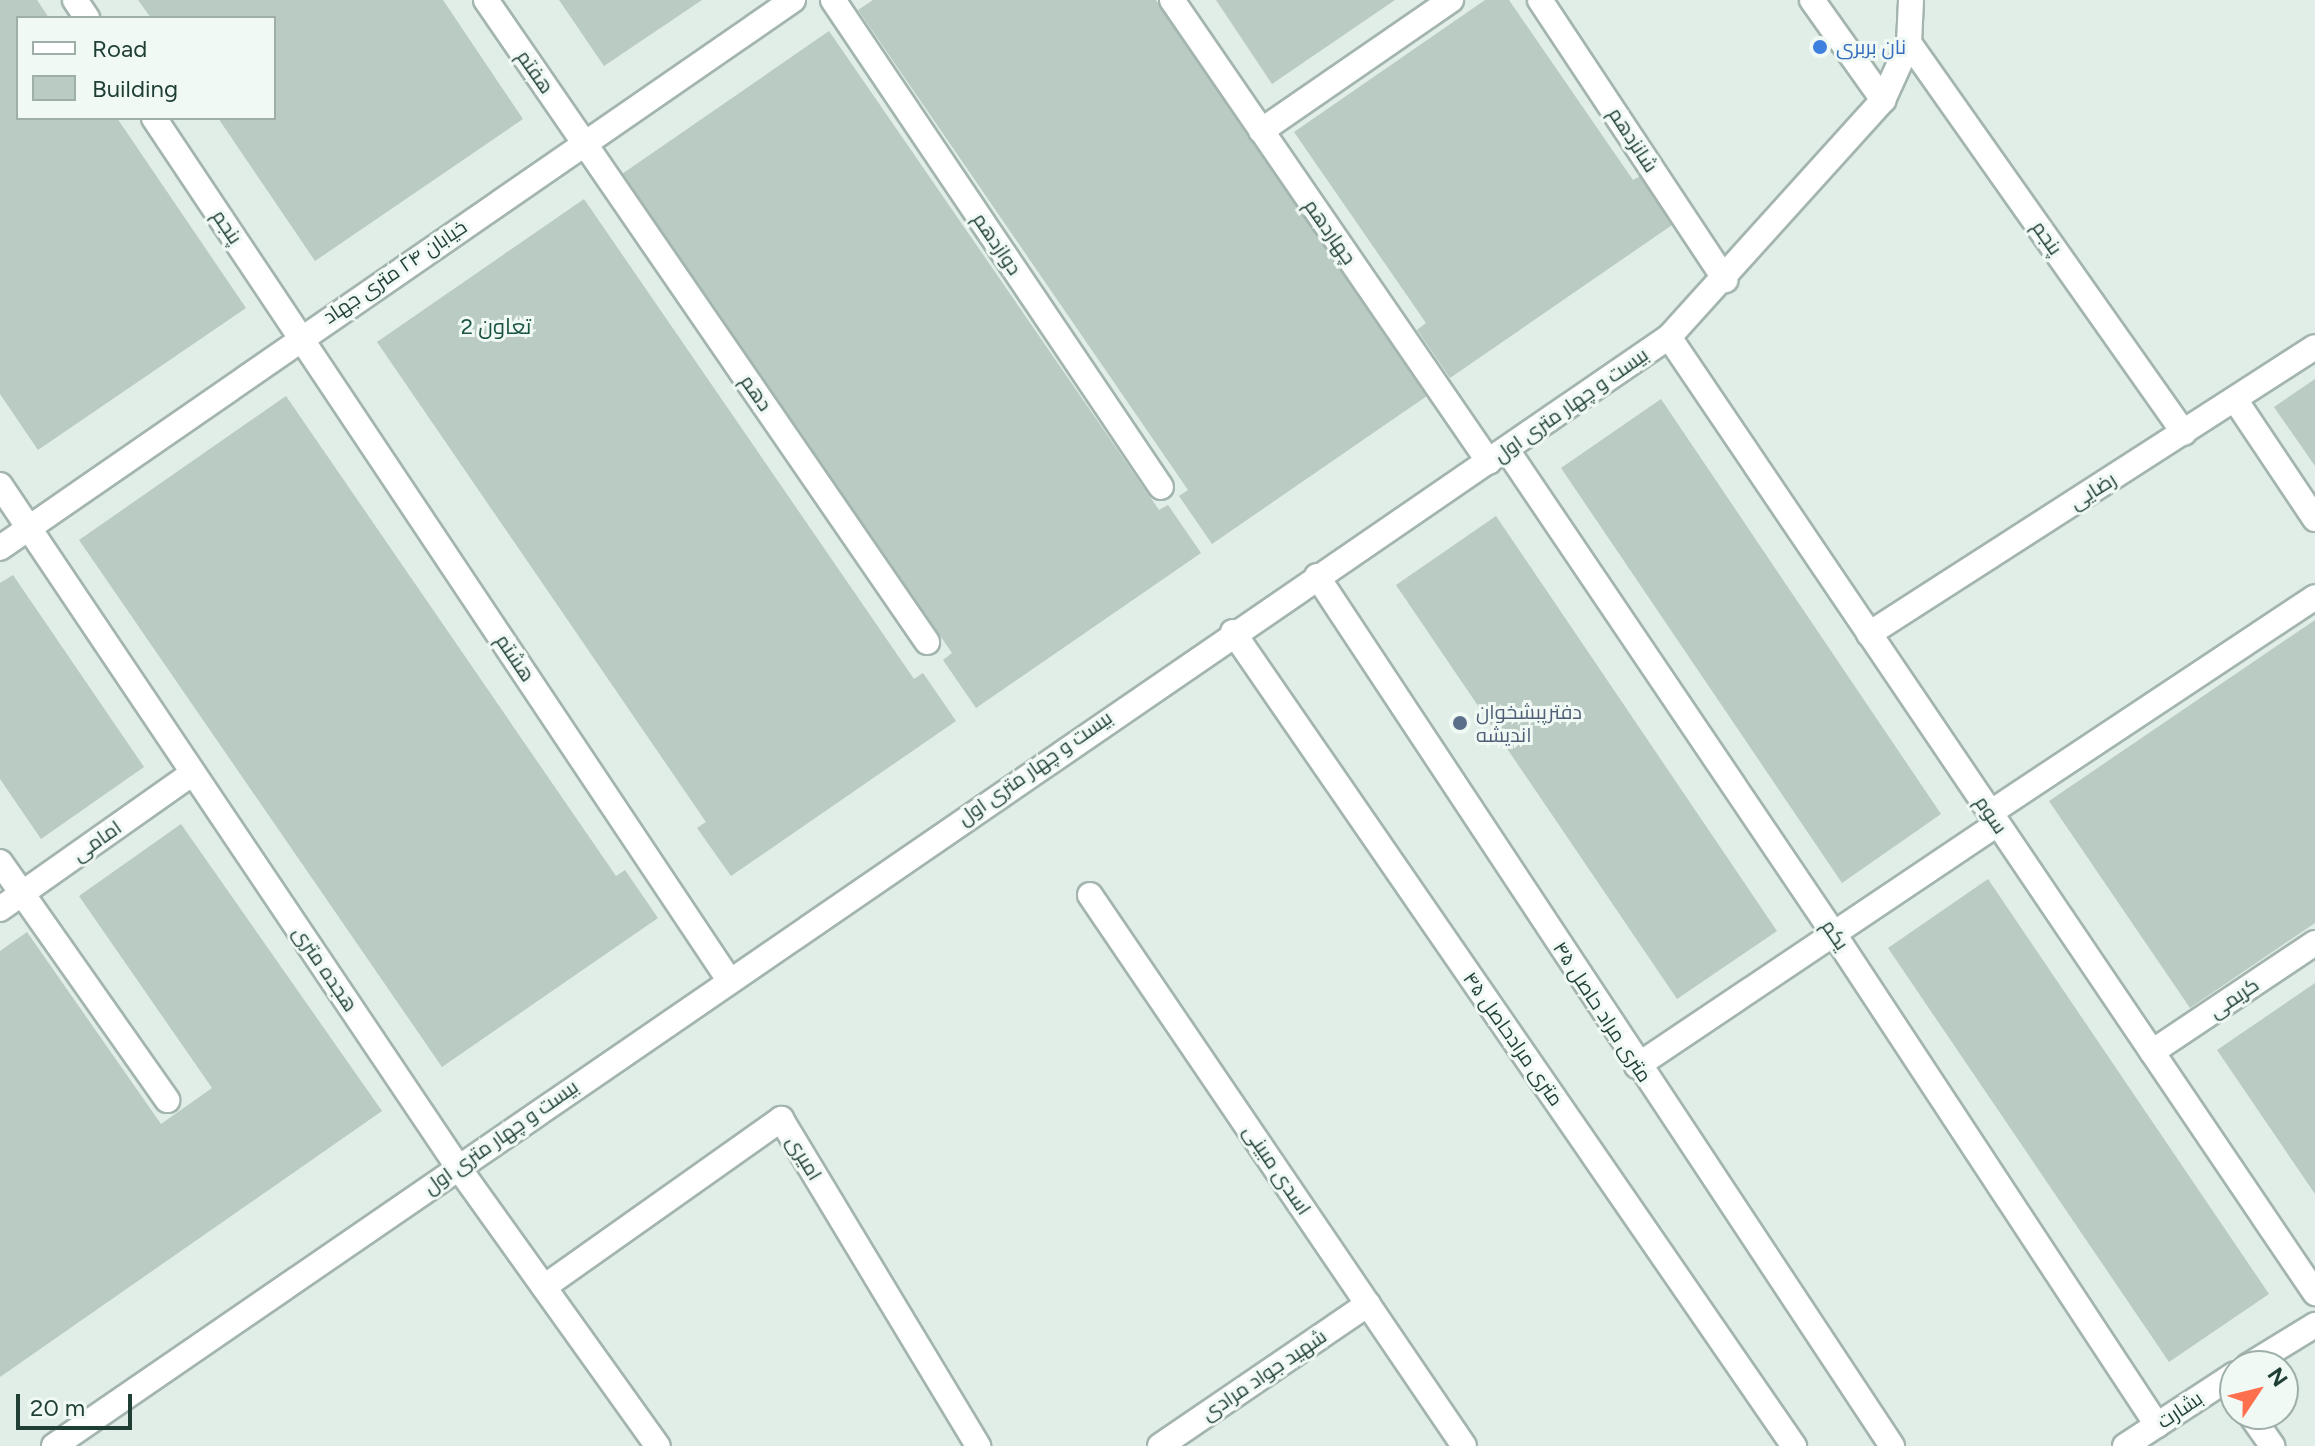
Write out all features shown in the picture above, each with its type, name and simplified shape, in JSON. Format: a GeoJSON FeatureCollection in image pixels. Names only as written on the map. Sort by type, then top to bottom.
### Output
{"type":"FeatureCollection","features":[{"type":"Feature","properties":{"kind":"street","name":"هفتم"},"geometry":{"type":"LineString","coordinates":[[486,0],[585,144]]}},
{"type":"Feature","properties":{"kind":"street","name":"دوازدهم"},"geometry":{"type":"LineString","coordinates":[[833,0],[1161,487]]}},
{"type":"Feature","properties":{"kind":"street","name":"چهاردهم"},"geometry":{"type":"LineString","coordinates":[[1172,0],[1261,131],[1498,456]]}},
{"type":"Feature","properties":{"kind":"street"},"geometry":{"type":"LineString","coordinates":[[1261,131],[1451,0]]}},
{"type":"Feature","properties":{"kind":"street","name":"شانزدهم"},"geometry":{"type":"LineString","coordinates":[[1540,0],[1725,280]]}},
{"type":"Feature","properties":{"kind":"street"},"geometry":{"type":"LineString","coordinates":[[1812,0],[1883,100]]}},
{"type":"Feature","properties":{"kind":"street","name":"بیست و چهار متری اول"},"geometry":{"type":"LineString","coordinates":[[54,1446],[1233,632],[1498,456],[1669,337],[1725,280],[1883,100],[1909,43],[1911,0]]}},
{"type":"Feature","properties":{"kind":"street","name":"خیابان ۲۴ متری جهاد"},"geometry":{"type":"LineString","coordinates":[[0,548],[300,337],[585,144],[781,3]]}},
{"type":"Feature","properties":{"kind":"street","name":"پنجم"},"geometry":{"type":"LineString","coordinates":[[1909,43],[2184,433]]}},
{"type":"Feature","properties":{"kind":"street","name":"پنجم"},"geometry":{"type":"LineString","coordinates":[[155,120],[300,337]]}},
{"type":"Feature","properties":{"kind":"street","name":"دهم"},"geometry":{"type":"LineString","coordinates":[[585,144],[927,642]]}},
{"type":"Feature","properties":{"kind":"street","name":"هشتم"},"geometry":{"type":"LineString","coordinates":[[300,337],[729,980]]}},
{"type":"Feature","properties":{"kind":"street","name":"سوم"},"geometry":{"type":"LineString","coordinates":[[1669,337],[2315,1293]]}},
{"type":"Feature","properties":{"kind":"street","name":"رضایی"},"geometry":{"type":"LineString","coordinates":[[1869,634],[2236,401],[2315,347]]}},
{"type":"Feature","properties":{"kind":"street"},"geometry":{"type":"LineString","coordinates":[[2236,401],[2315,519]]}},
{"type":"Feature","properties":{"kind":"street","name":"یکم"},"geometry":{"type":"LineString","coordinates":[[1498,456],[1834,934],[2157,1425]]}},
{"type":"Feature","properties":{"kind":"street","name":"هجده متری"},"geometry":{"type":"LineString","coordinates":[[0,485],[458,1167],[658,1446]]}},
{"type":"Feature","properties":{"kind":"street","name":"۴۵ متری مراد حاصل"},"geometry":{"type":"LineString","coordinates":[[1317,576],[1637,1066],[1892,1446]]}},
{"type":"Feature","properties":{"kind":"street"},"geometry":{"type":"LineString","coordinates":[[1637,1066],[1834,934],[1994,818],[2315,597]]}},
{"type":"Feature","properties":{"kind":"street","name":"۴۵ متری مرادحاصل"},"geometry":{"type":"LineString","coordinates":[[1233,632],[1794,1446]]}},
{"type":"Feature","properties":{"kind":"street","name":"امامی"},"geometry":{"type":"LineString","coordinates":[[0,909],[193,773]]}},
{"type":"Feature","properties":{"kind":"street"},"geometry":{"type":"LineString","coordinates":[[0,862],[167,1100]]}},
{"type":"Feature","properties":{"kind":"street","name":"اسدی مبینی"},"geometry":{"type":"LineString","coordinates":[[1090,895],[1464,1446]]}},
{"type":"Feature","properties":{"kind":"street","name":"کریمی"},"geometry":{"type":"LineString","coordinates":[[2152,1052],[2315,943]]}},
{"type":"Feature","properties":{"kind":"street","name":"امیری"},"geometry":{"type":"LineString","coordinates":[[544,1287],[781,1119],[978,1446]]}},
{"type":"Feature","properties":{"kind":"street","name":"شهید جواد مرادی"},"geometry":{"type":"LineString","coordinates":[[1160,1446],[1368,1304]]}},
{"type":"Feature","properties":{"kind":"street"},"geometry":{"type":"LineString","coordinates":[[2274,1350],[2315,1325]]}},
{"type":"Feature","properties":{"kind":"street","name":"بشارت"},"geometry":{"type":"LineString","coordinates":[[2125,1446],[2219,1389]]}},
{"type":"Feature","properties":{"kind":"building"},"geometry":{"type":"Polygon","coordinates":[[[0,0],[37,0],[48,16],[16,16],[16,120],[118,120],[246,308],[38,450],[0,394],[0,0]]]}},
{"type":"Feature","properties":{"kind":"building"},"geometry":{"type":"Polygon","coordinates":[[[138,0],[443,0],[523,119],[315,261],[219,120],[276,120],[276,16],[150,16],[138,0]]]}},
{"type":"Feature","properties":{"kind":"building"},"geometry":{"type":"Polygon","coordinates":[[[559,0],[702,0],[604,66],[559,0]]]}},
{"type":"Feature","properties":{"kind":"building"},"geometry":{"type":"Polygon","coordinates":[[[873,0],[1156,0],[1395,347],[1403,341],[1437,389],[1212,544],[1179,496],[1188,490],[858,10],[873,0]]]}},
{"type":"Feature","properties":{"kind":"building"},"geometry":{"type":"Polygon","coordinates":[[[1216,0],[1395,0],[1272,84],[1216,0]]]}},
{"type":"Feature","properties":{"kind":"building"},"geometry":{"type":"Polygon","coordinates":[[[1485,0],[1509,0],[1633,180],[1642,175],[1675,223],[1450,378],[1417,330],[1426,323],[1294,132],[1485,0]]]}},
{"type":"Feature","properties":{"kind":"building"},"geometry":{"type":"Polygon","coordinates":[[[829,31],[1159,510],[1168,505],[1201,553],[976,708],[943,660],[952,653],[622,174],[829,31]]]}},
{"type":"Feature","properties":{"kind":"building"},"geometry":{"type":"Polygon","coordinates":[[[584,199],[914,679],[923,673],[956,721],[731,876],[697,828],[706,822],[377,342],[584,199]]]}},
{"type":"Feature","properties":{"kind":"building"},"geometry":{"type":"Polygon","coordinates":[[[2315,379],[2315,466],[2274,407],[2315,379]]]}},
{"type":"Feature","properties":{"kind":"building"},"geometry":{"type":"Polygon","coordinates":[[[286,396],[616,876],[625,870],[658,918],[442,1067],[79,540],[286,396]]]}},
{"type":"Feature","properties":{"kind":"building"},"geometry":{"type":"Polygon","coordinates":[[[1661,399],[1941,814],[1842,883],[1561,468],[1661,399]]]}},
{"type":"Feature","properties":{"kind":"building"},"geometry":{"type":"Polygon","coordinates":[[[1496,516],[1777,931],[1677,999],[1396,585],[1496,516]]]}},
{"type":"Feature","properties":{"kind":"building"},"geometry":{"type":"Polygon","coordinates":[[[13,575],[144,767],[41,839],[0,779],[0,583],[13,575]]]}},
{"type":"Feature","properties":{"kind":"building"},"geometry":{"type":"Polygon","coordinates":[[[2315,620],[2315,923],[2190,1008],[2049,801],[2315,620]]]}},
{"type":"Feature","properties":{"kind":"building"},"geometry":{"type":"Polygon","coordinates":[[[181,824],[382,1111],[0,1377],[0,951],[27,932],[161,1124],[212,1088],[79,896],[181,824]]]}},
{"type":"Feature","properties":{"kind":"building"},"geometry":{"type":"Polygon","coordinates":[[[1988,879],[2269,1294],[2169,1362],[1888,948],[1988,879]]]}},
{"type":"Feature","properties":{"kind":"building"},"geometry":{"type":"Polygon","coordinates":[[[2315,983],[2315,1194],[2217,1050],[2315,983]]]}},
{"type":"Feature","properties":{"kind":"place","name":"نان بربری"},"geometry":{"type":"Point","coordinates":[1820,47]}},
{"type":"Feature","properties":{"kind":"place","name":"دفترپبشخوان اندیشه"},"geometry":{"type":"Point","coordinates":[1460,723]}},
{"type":"Feature","properties":{"kind":"district","name":"تعاون 2"},"geometry":{"type":"Point","coordinates":[496,327]}}]}
